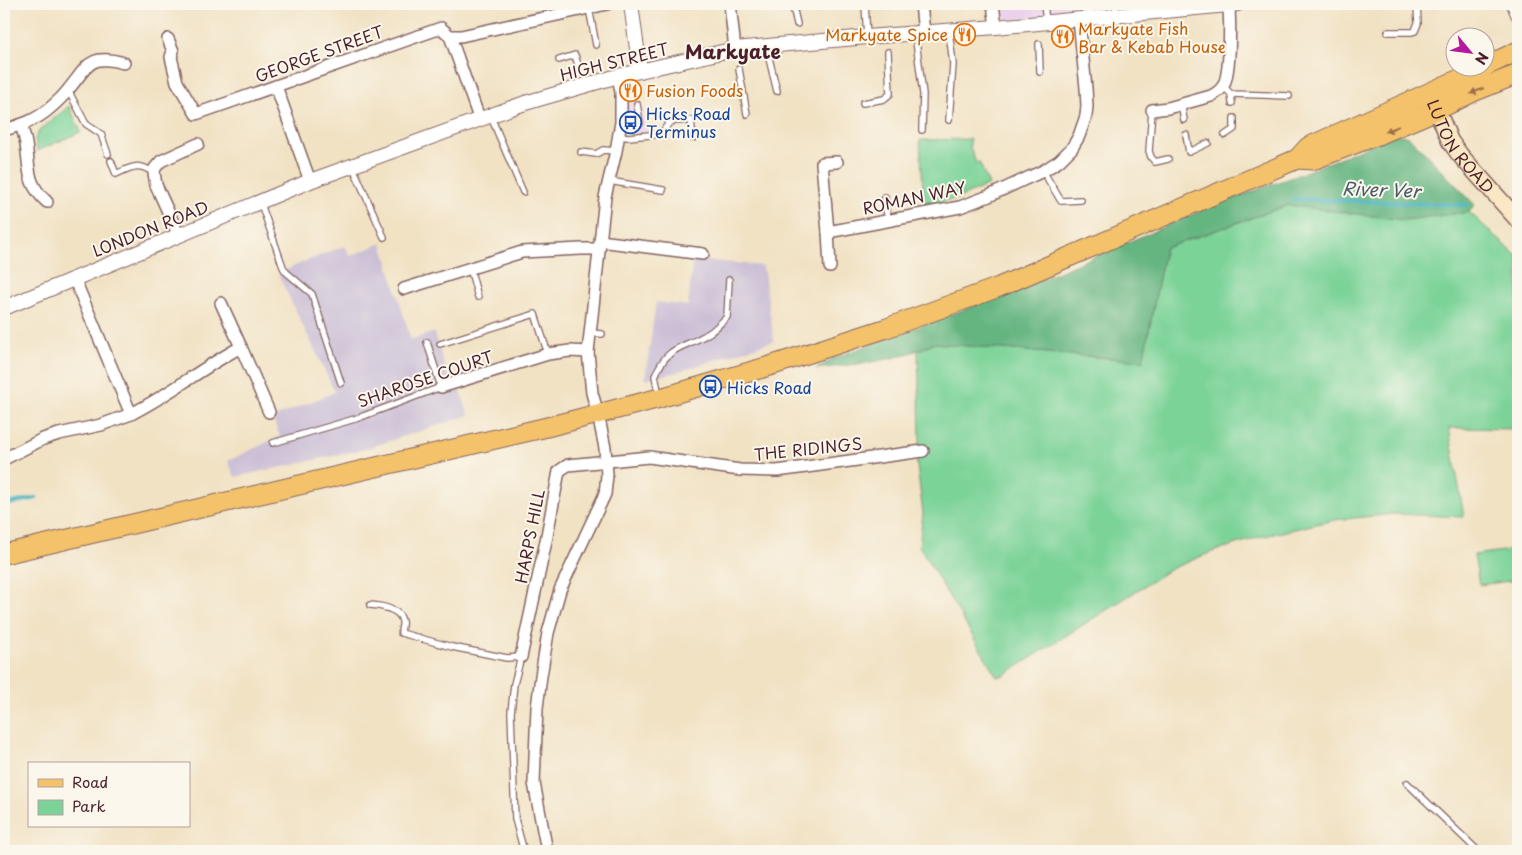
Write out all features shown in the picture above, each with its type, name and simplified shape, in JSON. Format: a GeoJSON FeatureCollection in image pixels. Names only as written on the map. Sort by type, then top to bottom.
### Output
{"type":"FeatureCollection","features":[{"type":"Feature","properties":{"kind":"main road"},"geometry":{"type":"LineString","coordinates":[[1494,62],[1518,51]]}},
{"type":"Feature","properties":{"kind":"main road"},"geometry":{"type":"LineString","coordinates":[[4,554],[544,428],[660,398],[773,365],[884,329],[999,287],[1297,160],[1313,160],[1437,110],[1518,74]]}},
{"type":"Feature","properties":{"kind":"main road"},"geometry":{"type":"LineString","coordinates":[[1297,160],[1308,147],[1461,78]]}},
{"type":"Feature","properties":{"kind":"main road","name":"LUTON ROAD"},"geometry":{"type":"LineString","coordinates":[[1430,93],[1450,141],[1460,155],[1518,220]]}},
{"type":"Feature","properties":{"kind":"street"},"geometry":{"type":"LineString","coordinates":[[484,116],[450,36],[461,36],[607,4]]}},
{"type":"Feature","properties":{"kind":"street"},"geometry":{"type":"LineString","coordinates":[[631,4],[640,71]]}},
{"type":"Feature","properties":{"kind":"street"},"geometry":{"type":"LineString","coordinates":[[730,4],[736,54]]}},
{"type":"Feature","properties":{"kind":"street"},"geometry":{"type":"LineString","coordinates":[[919,33],[922,4]]}},
{"type":"Feature","properties":{"kind":"street"},"geometry":{"type":"LineString","coordinates":[[993,4],[996,28]]}},
{"type":"Feature","properties":{"kind":"street"},"geometry":{"type":"LineString","coordinates":[[1152,110],[1211,96],[1227,90],[1226,76],[1234,4]]}},
{"type":"Feature","properties":{"kind":"street","name":"HIGH STREET"},"geometry":{"type":"LineString","coordinates":[[310,181],[582,81],[736,54],[798,39],[867,37],[887,39],[919,33],[1040,26],[1079,20],[1116,10],[1234,4]]}},
{"type":"Feature","properties":{"kind":"street"},"geometry":{"type":"LineString","coordinates":[[1514,4],[1518,14]]}},
{"type":"Feature","properties":{"kind":"street","name":"ROMAN WAY"},"geometry":{"type":"LineString","coordinates":[[828,232],[960,207],[1044,171],[1066,155],[1072,148],[1083,126],[1087,106],[1079,20]]}},
{"type":"Feature","properties":{"kind":"street","name":"GEORGE STREET"},"geometry":{"type":"LineString","coordinates":[[168,39],[177,82],[196,114],[437,28],[444,29],[450,36]]}},
{"type":"Feature","properties":{"kind":"street"},"geometry":{"type":"LineString","coordinates":[[4,130],[38,117],[53,106],[81,72],[93,62],[106,59],[124,63]]}},
{"type":"Feature","properties":{"kind":"street"},"geometry":{"type":"LineString","coordinates":[[546,851],[534,783],[537,708],[541,676],[548,633],[560,590],[605,494],[607,475],[598,414],[592,393],[588,352],[605,197],[621,122],[618,76]]}},
{"type":"Feature","properties":{"kind":"street"},"geometry":{"type":"LineString","coordinates":[[276,86],[310,181]]}},
{"type":"Feature","properties":{"kind":"street"},"geometry":{"type":"LineString","coordinates":[[21,125],[26,144],[30,177],[36,191],[47,202]]}},
{"type":"Feature","properties":{"kind":"street"},"geometry":{"type":"LineString","coordinates":[[180,236],[156,186],[154,173],[155,168],[161,161],[198,144]]}},
{"type":"Feature","properties":{"kind":"street"},"geometry":{"type":"LineString","coordinates":[[830,267],[822,162],[837,162]]}},
{"type":"Feature","properties":{"kind":"street","name":"LONDON ROAD"},"geometry":{"type":"LineString","coordinates":[[4,308],[310,181]]}},
{"type":"Feature","properties":{"kind":"street"},"geometry":{"type":"LineString","coordinates":[[404,289],[522,252],[581,249],[600,245],[703,254]]}},
{"type":"Feature","properties":{"kind":"street"},"geometry":{"type":"LineString","coordinates":[[74,278],[131,414]]}},
{"type":"Feature","properties":{"kind":"street"},"geometry":{"type":"LineString","coordinates":[[221,303],[269,412]]}},
{"type":"Feature","properties":{"kind":"street"},"geometry":{"type":"LineString","coordinates":[[4,459],[43,439],[101,425],[131,414],[152,404],[216,360],[241,347]]}},
{"type":"Feature","properties":{"kind":"street","name":"SHAROSE COURT"},"geometry":{"type":"LineString","coordinates":[[441,387],[548,354],[570,351],[588,352]]}},
{"type":"Feature","properties":{"kind":"street","name":"THE RIDINGS"},"geometry":{"type":"LineString","coordinates":[[606,460],[649,457],[740,470],[777,470],[923,451]]}},
{"type":"Feature","properties":{"kind":"street","name":"HARPS HILL"},"geometry":{"type":"LineString","coordinates":[[521,657],[559,471],[568,465],[582,465],[606,460]]}},
{"type":"Feature","properties":{"kind":"lane"},"geometry":{"type":"LineString","coordinates":[[789,4],[794,11],[797,24]]}},
{"type":"Feature","properties":{"kind":"lane"},"geometry":{"type":"LineString","coordinates":[[865,4],[867,37]]}},
{"type":"Feature","properties":{"kind":"lane"},"geometry":{"type":"LineString","coordinates":[[1040,26],[1044,4]]}},
{"type":"Feature","properties":{"kind":"lane"},"geometry":{"type":"LineString","coordinates":[[1388,32],[1415,31],[1418,23],[1417,4]]}},
{"type":"Feature","properties":{"kind":"lane"},"geometry":{"type":"LineString","coordinates":[[589,8],[596,45]]}},
{"type":"Feature","properties":{"kind":"lane"},"geometry":{"type":"LineString","coordinates":[[949,31],[953,64],[949,120]]}},
{"type":"Feature","properties":{"kind":"lane"},"geometry":{"type":"LineString","coordinates":[[919,33],[923,94],[922,130]]}},
{"type":"Feature","properties":{"kind":"lane"},"geometry":{"type":"LineString","coordinates":[[1039,44],[1040,72]]}},
{"type":"Feature","properties":{"kind":"lane"},"geometry":{"type":"LineString","coordinates":[[766,46],[777,91]]}},
{"type":"Feature","properties":{"kind":"lane"},"geometry":{"type":"LineString","coordinates":[[862,103],[884,99],[890,94],[888,52]]}},
{"type":"Feature","properties":{"kind":"lane"},"geometry":{"type":"LineString","coordinates":[[559,60],[575,55],[578,65]]}},
{"type":"Feature","properties":{"kind":"lane"},"geometry":{"type":"LineString","coordinates":[[739,70],[747,114]]}},
{"type":"Feature","properties":{"kind":"lane"},"geometry":{"type":"LineString","coordinates":[[68,90],[86,124],[101,134],[108,154]]}},
{"type":"Feature","properties":{"kind":"lane"},"geometry":{"type":"LineString","coordinates":[[1232,103],[1227,90],[1289,96]]}},
{"type":"Feature","properties":{"kind":"lane"},"geometry":{"type":"LineString","coordinates":[[1181,103],[1184,120]]}},
{"type":"Feature","properties":{"kind":"lane"},"geometry":{"type":"LineString","coordinates":[[621,122],[640,123],[637,104]]}},
{"type":"Feature","properties":{"kind":"lane"},"geometry":{"type":"LineString","coordinates":[[1152,110],[1151,157],[1155,162],[1168,159]]}},
{"type":"Feature","properties":{"kind":"lane"},"geometry":{"type":"LineString","coordinates":[[484,116],[523,192]]}},
{"type":"Feature","properties":{"kind":"lane"},"geometry":{"type":"LineString","coordinates":[[1226,135],[1234,129],[1234,118]]}},
{"type":"Feature","properties":{"kind":"lane"},"geometry":{"type":"LineString","coordinates":[[619,136],[661,134],[671,122],[691,120],[693,138]]}},
{"type":"Feature","properties":{"kind":"lane"},"geometry":{"type":"LineString","coordinates":[[1186,135],[1189,152],[1208,143]]}},
{"type":"Feature","properties":{"kind":"lane"},"geometry":{"type":"LineString","coordinates":[[581,152],[596,154],[603,150],[616,151]]}},
{"type":"Feature","properties":{"kind":"lane"},"geometry":{"type":"LineString","coordinates":[[111,161],[116,174],[138,166],[147,168],[154,173]]}},
{"type":"Feature","properties":{"kind":"lane"},"geometry":{"type":"LineString","coordinates":[[352,165],[384,238]]}},
{"type":"Feature","properties":{"kind":"lane"},"geometry":{"type":"LineString","coordinates":[[1044,171],[1060,201],[1081,200]]}},
{"type":"Feature","properties":{"kind":"lane"},"geometry":{"type":"LineString","coordinates":[[609,181],[663,190]]}},
{"type":"Feature","properties":{"kind":"lane"},"geometry":{"type":"LineString","coordinates":[[885,197],[889,220]]}},
{"type":"Feature","properties":{"kind":"lane"},"geometry":{"type":"LineString","coordinates":[[260,201],[286,272],[312,294],[341,383]]}},
{"type":"Feature","properties":{"kind":"lane"},"geometry":{"type":"LineString","coordinates":[[470,268],[478,297]]}},
{"type":"Feature","properties":{"kind":"lane"},"geometry":{"type":"LineString","coordinates":[[660,398],[655,376],[659,367],[665,357],[678,348],[710,333],[727,317],[730,280]]}},
{"type":"Feature","properties":{"kind":"lane"},"geometry":{"type":"LineString","coordinates":[[440,344],[535,314],[548,354]]}},
{"type":"Feature","properties":{"kind":"lane"},"geometry":{"type":"LineString","coordinates":[[590,333],[602,334]]}},
{"type":"Feature","properties":{"kind":"lane"},"geometry":{"type":"LineString","coordinates":[[427,342],[441,387]]}},
{"type":"Feature","properties":{"kind":"lane","name":"SHAROSE COURT"},"geometry":{"type":"LineString","coordinates":[[273,443],[358,418],[441,387]]}},
{"type":"Feature","properties":{"kind":"lane"},"geometry":{"type":"LineString","coordinates":[[370,605],[384,607],[401,617],[401,633],[507,658],[521,657],[514,684],[510,713],[515,820],[523,848],[526,851]]}},
{"type":"Feature","properties":{"kind":"lane"},"geometry":{"type":"LineString","coordinates":[[1406,783],[1478,851]]}},
{"type":"Feature","properties":{"kind":"shaded area"},"geometry":{"type":"Polygon","coordinates":[[[1002,4],[1070,4],[1072,13],[1004,20],[1002,4]]]}},
{"type":"Feature","properties":{"kind":"shaded area"},"geometry":{"type":"Polygon","coordinates":[[[636,79],[648,132],[627,132],[625,81],[636,79]]]}},
{"type":"Feature","properties":{"kind":"shaded area"},"geometry":{"type":"Polygon","coordinates":[[[382,243],[411,340],[434,332],[447,375],[455,377],[469,415],[365,449],[235,477],[228,461],[280,436],[272,418],[335,392],[278,274],[345,246],[350,256],[382,243]]]}},
{"type":"Feature","properties":{"kind":"shaded area"},"geometry":{"type":"Polygon","coordinates":[[[693,259],[763,266],[774,341],[674,373],[645,379],[656,302],[688,306],[693,259]]]}},
{"type":"Feature","properties":{"kind":"green space"},"geometry":{"type":"Polygon","coordinates":[[[69,106],[81,132],[37,151],[35,139],[39,131],[69,106]]]}},
{"type":"Feature","properties":{"kind":"green space"},"geometry":{"type":"Polygon","coordinates":[[[1399,134],[1409,137],[1475,205],[1469,212],[1404,220],[1288,205],[1165,248],[1143,361],[933,343],[891,358],[861,364],[816,369],[834,358],[1035,282],[1210,207],[1303,173],[1399,134]]]}},
{"type":"Feature","properties":{"kind":"green space"},"geometry":{"type":"Polygon","coordinates":[[[970,139],[970,147],[976,163],[979,162],[989,185],[956,199],[924,205],[920,140],[970,139]]]}},
{"type":"Feature","properties":{"kind":"green space"},"geometry":{"type":"Polygon","coordinates":[[[1289,205],[1404,220],[1469,212],[1518,257],[1518,429],[1449,428],[1464,517],[1395,514],[1334,520],[1256,538],[1212,552],[1171,569],[1004,675],[997,677],[919,546],[923,514],[916,458],[920,440],[918,351],[933,343],[1143,361],[1165,248],[1289,205]]]}},
{"type":"Feature","properties":{"kind":"green space"},"geometry":{"type":"Polygon","coordinates":[[[1518,549],[1518,580],[1479,585],[1474,555],[1518,549]]]}},
{"type":"Feature","properties":{"kind":"waterway","name":"River Ver"},"geometry":{"type":"LineString","coordinates":[[1293,199],[1467,205]]}},
{"type":"Feature","properties":{"kind":"waterway","name":"River Ver"},"geometry":{"type":"LineString","coordinates":[[4,505],[36,498]]}},
{"type":"Feature","properties":{"kind":"place","name":"Markyate Spice"},"geometry":{"type":"Point","coordinates":[964,34]}},
{"type":"Feature","properties":{"kind":"place","name":"Markyate Fish Bar & Kebab House"},"geometry":{"type":"Point","coordinates":[1062,37]}},
{"type":"Feature","properties":{"kind":"place","name":"Fusion Foods"},"geometry":{"type":"Point","coordinates":[630,90]}},
{"type":"Feature","properties":{"kind":"place","name":"Hicks Road Terminus"},"geometry":{"type":"Point","coordinates":[630,122]}},
{"type":"Feature","properties":{"kind":"place","name":"Hicks Road"},"geometry":{"type":"Point","coordinates":[711,387]}},
{"type":"Feature","properties":{"kind":"district","name":"Markyate"},"geometry":{"type":"Point","coordinates":[733,51]}}]}
